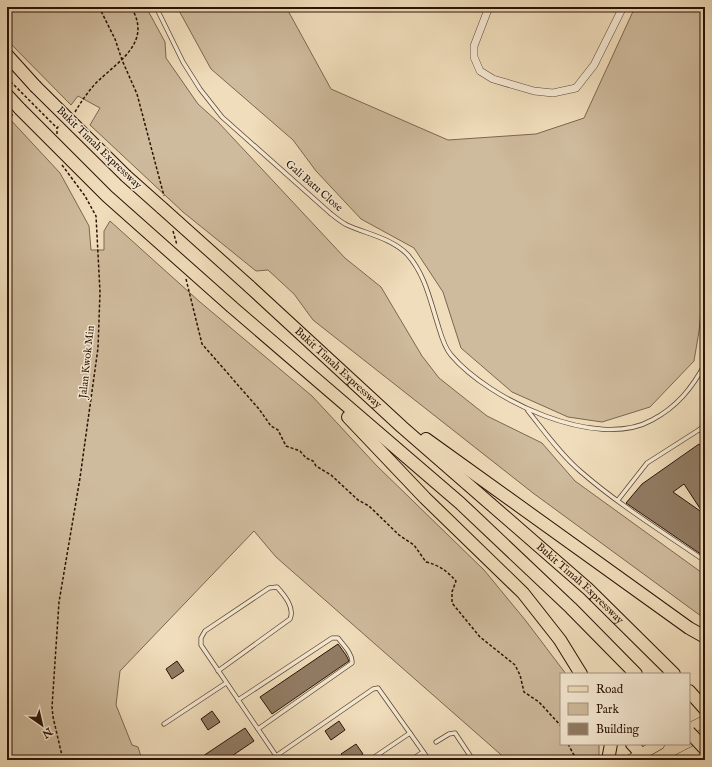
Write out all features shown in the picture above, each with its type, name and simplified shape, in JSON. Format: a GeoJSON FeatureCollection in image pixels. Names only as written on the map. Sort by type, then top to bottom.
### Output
{"type":"FeatureCollection","features":[{"type":"Feature","properties":{"kind":"highway","name":"Bukit Timah Expressway"},"geometry":{"type":"LineString","coordinates":[[7,55],[126,176],[249,286],[402,427],[588,589],[673,673]]}},
{"type":"Feature","properties":{"kind":"highway","name":"Bukit Timah Expressway"},"geometry":{"type":"LineString","coordinates":[[7,95],[107,196],[306,373],[460,503],[571,608],[635,673]]}},
{"type":"Feature","properties":{"kind":"highway"},"geometry":{"type":"LineString","coordinates":[[306,373],[424,498],[523,592],[560,640],[580,673]]}},
{"type":"Feature","properties":{"kind":"highway"},"geometry":{"type":"LineString","coordinates":[[402,427],[410,428],[416,432],[689,628],[705,637]]}},
{"type":"Feature","properties":{"kind":"highway"},"geometry":{"type":"LineString","coordinates":[[690,692],[705,709]]}},
{"type":"Feature","properties":{"kind":"highway"},"geometry":{"type":"LineString","coordinates":[[690,731],[705,749]]}},
{"type":"Feature","properties":{"kind":"highway"},"geometry":{"type":"LineString","coordinates":[[608,760],[611,745]]}},
{"type":"Feature","properties":{"kind":"highway"},"geometry":{"type":"LineString","coordinates":[[633,745],[640,758]]}},
{"type":"Feature","properties":{"kind":"main road"},"geometry":{"type":"LineString","coordinates":[[690,729],[705,721]]}},
{"type":"Feature","properties":{"kind":"main road"},"geometry":{"type":"LineString","coordinates":[[640,758],[658,745]]}},
{"type":"Feature","properties":{"kind":"main road"},"geometry":{"type":"LineString","coordinates":[[678,760],[705,746]]}},
{"type":"Feature","properties":{"kind":"street"},"geometry":{"type":"LineString","coordinates":[[489,7],[474,46],[474,57],[480,71],[493,79],[534,91],[553,93],[576,88],[594,65],[623,7]]}},
{"type":"Feature","properties":{"kind":"lane","name":"Gali Batu Close"},"geometry":{"type":"LineString","coordinates":[[156,7],[183,62],[200,89],[222,117],[330,213],[346,224],[392,243],[406,253],[420,271],[442,338],[450,354],[461,366],[484,384],[528,410]]}},
{"type":"Feature","properties":{"kind":"lane"},"geometry":{"type":"LineString","coordinates":[[528,410],[593,429],[622,430],[652,421],[676,405],[693,385],[705,364]]}},
{"type":"Feature","properties":{"kind":"lane"},"geometry":{"type":"LineString","coordinates":[[528,410],[566,457],[580,471],[618,500],[705,561]]}},
{"type":"Feature","properties":{"kind":"lane"},"geometry":{"type":"LineString","coordinates":[[618,500],[647,463],[705,426]]}},
{"type":"Feature","properties":{"kind":"lane"},"geometry":{"type":"LineString","coordinates":[[700,429],[705,436]]}},
{"type":"Feature","properties":{"kind":"lane"},"geometry":{"type":"LineString","coordinates":[[218,671],[290,619],[292,608],[277,587],[269,588],[205,631],[200,638],[201,645],[218,671],[226,683],[279,760]]}},
{"type":"Feature","properties":{"kind":"lane"},"geometry":{"type":"LineString","coordinates":[[238,700],[332,638],[338,638],[349,652],[353,659],[352,663],[258,730]]}},
{"type":"Feature","properties":{"kind":"lane"},"geometry":{"type":"LineString","coordinates":[[164,724],[226,683]]}},
{"type":"Feature","properties":{"kind":"lane"},"geometry":{"type":"LineString","coordinates":[[276,756],[372,689],[378,688],[429,760]]}},
{"type":"Feature","properties":{"kind":"lane"},"geometry":{"type":"LineString","coordinates":[[370,760],[410,732]]}},
{"type":"Feature","properties":{"kind":"lane"},"geometry":{"type":"LineString","coordinates":[[436,742],[449,734],[454,733],[473,760]]}},
{"type":"Feature","properties":{"kind":"lane"},"geometry":{"type":"LineString","coordinates":[[411,760],[423,752]]}},
{"type":"Feature","properties":{"kind":"path"},"geometry":{"type":"LineString","coordinates":[[99,7],[115,39],[122,60],[137,94],[165,200]]}},
{"type":"Feature","properties":{"kind":"path"},"geometry":{"type":"LineString","coordinates":[[75,113],[86,94],[131,50],[139,34],[137,17],[131,7]]}},
{"type":"Feature","properties":{"kind":"path"},"geometry":{"type":"LineString","coordinates":[[7,78],[57,128],[58,141]]}},
{"type":"Feature","properties":{"kind":"path"},"geometry":{"type":"LineString","coordinates":[[57,128],[63,123]]}},
{"type":"Feature","properties":{"kind":"path","name":"Jalan Kwok Min"},"geometry":{"type":"LineString","coordinates":[[61,160],[63,167],[86,196],[96,216],[100,292],[98,348],[80,478],[60,602],[52,707],[63,760]]}},
{"type":"Feature","properties":{"kind":"path"},"geometry":{"type":"LineString","coordinates":[[173,230],[179,252]]}},
{"type":"Feature","properties":{"kind":"path"},"geometry":{"type":"LineString","coordinates":[[185,275],[202,344],[259,409],[271,426],[278,430],[286,446],[300,451],[306,458],[313,461],[316,466],[331,475],[358,500],[369,506],[399,535],[414,545],[426,562],[438,565],[448,572],[456,581],[452,592],[452,603],[464,620],[480,637],[515,665],[520,675],[524,692],[539,702],[560,725]]}},
{"type":"Feature","properties":{"kind":"path"},"geometry":{"type":"LineString","coordinates":[[569,745],[575,757],[580,760]]}},
{"type":"Feature","properties":{"kind":"path"},"geometry":{"type":"LineString","coordinates":[[701,760],[705,758]]}},
{"type":"Feature","properties":{"kind":"green space"},"geometry":{"type":"Polygon","coordinates":[[[7,7],[146,7],[165,42],[166,58],[198,104],[218,122],[345,258],[381,287],[422,356],[439,378],[487,416],[542,443],[575,481],[705,575],[705,619],[533,493],[313,320],[294,294],[268,270],[256,271],[183,212],[90,125],[100,108],[78,96],[71,105],[7,40],[7,7]]]}},
{"type":"Feature","properties":{"kind":"green space"},"geometry":{"type":"Polygon","coordinates":[[[177,7],[286,7],[331,89],[448,140],[536,134],[584,118],[635,7],[705,7],[705,273],[699,331],[694,361],[650,407],[602,422],[568,417],[512,392],[461,348],[443,292],[414,248],[361,219],[316,171],[293,140],[211,69],[177,7]]]}},
{"type":"Feature","properties":{"kind":"green space"},"geometry":{"type":"Polygon","coordinates":[[[7,116],[60,173],[89,226],[91,250],[104,250],[104,231],[110,221],[200,302],[312,396],[377,466],[484,570],[526,621],[565,673],[560,673],[560,745],[599,745],[599,760],[507,760],[276,557],[254,531],[120,671],[116,705],[132,745],[138,747],[142,760],[7,760],[7,116]]]}},
{"type":"Feature","properties":{"kind":"building"},"geometry":{"type":"Polygon","coordinates":[[[699,444],[705,453],[705,557],[626,503],[642,484],[699,444]],[[684,484],[673,492],[703,513],[684,484]]]}},
{"type":"Feature","properties":{"kind":"building"},"geometry":{"type":"Polygon","coordinates":[[[338,644],[349,661],[272,714],[260,697],[338,644]]]}},
{"type":"Feature","properties":{"kind":"building"},"geometry":{"type":"Polygon","coordinates":[[[177,661],[184,671],[172,679],[166,669],[177,661]]]}},
{"type":"Feature","properties":{"kind":"building"},"geometry":{"type":"Polygon","coordinates":[[[212,711],[220,722],[208,730],[201,719],[212,711]]]}},
{"type":"Feature","properties":{"kind":"building"},"geometry":{"type":"Polygon","coordinates":[[[339,721],[345,730],[331,740],[325,731],[339,721]]]}},
{"type":"Feature","properties":{"kind":"building"},"geometry":{"type":"Polygon","coordinates":[[[245,728],[254,741],[226,760],[197,760],[245,728]]]}},
{"type":"Feature","properties":{"kind":"building"},"geometry":{"type":"Polygon","coordinates":[[[356,744],[363,754],[354,760],[346,760],[341,754],[356,744]]]}}]}
